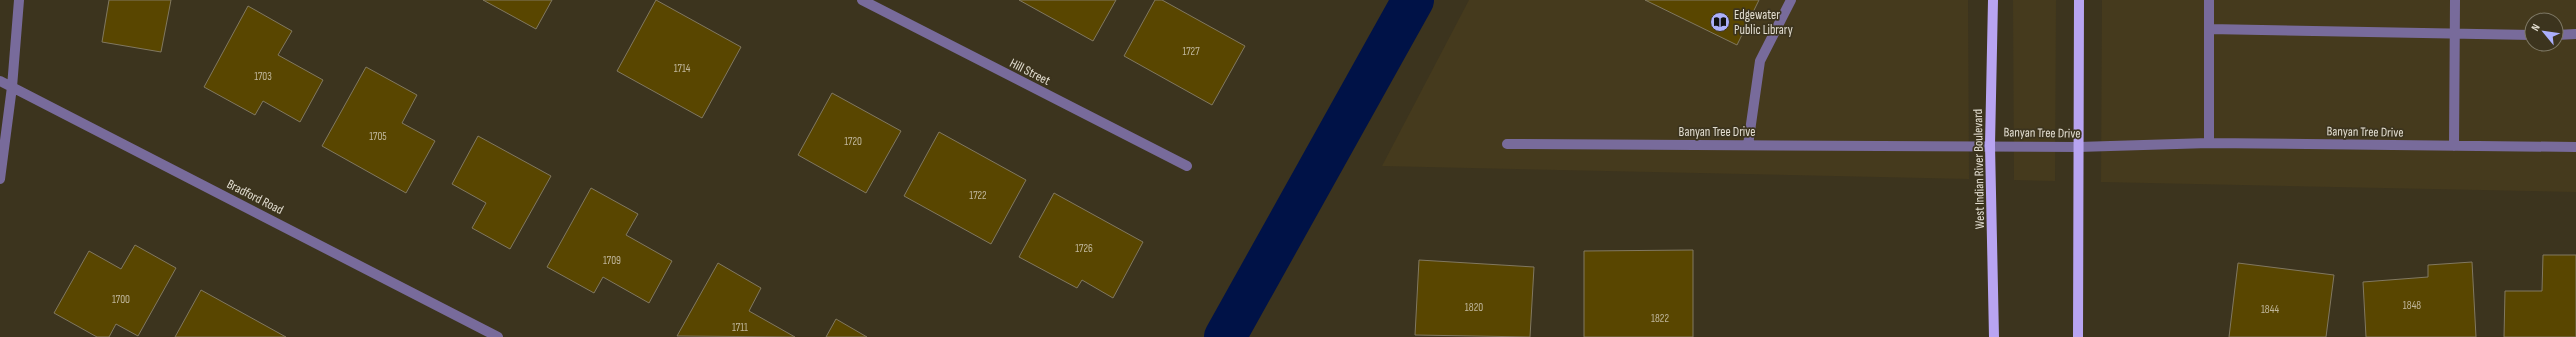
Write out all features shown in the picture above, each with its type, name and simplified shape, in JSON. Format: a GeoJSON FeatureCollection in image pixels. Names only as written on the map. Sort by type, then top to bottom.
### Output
{"type":"FeatureCollection","features":[{"type":"Feature","properties":{"kind":"main road","name":"West Indian River Boulevard"},"geometry":{"type":"LineString","coordinates":[[1993,0],[1990,145],[1994,337]]}},
{"type":"Feature","properties":{"kind":"main road"},"geometry":{"type":"LineString","coordinates":[[2078,337],[2079,0]]}},
{"type":"Feature","properties":{"kind":"street"},"geometry":{"type":"LineString","coordinates":[[0,179],[12,87],[19,0]]}},
{"type":"Feature","properties":{"kind":"street","name":"Hill Street"},"geometry":{"type":"LineString","coordinates":[[862,0],[1187,166]]}},
{"type":"Feature","properties":{"kind":"street"},"geometry":{"type":"LineString","coordinates":[[1748,145],[1760,61],[1791,0]]}},
{"type":"Feature","properties":{"kind":"street"},"geometry":{"type":"LineString","coordinates":[[2209,0],[2209,143]]}},
{"type":"Feature","properties":{"kind":"street"},"geometry":{"type":"LineString","coordinates":[[2454,146],[2455,0]]}},
{"type":"Feature","properties":{"kind":"street"},"geometry":{"type":"LineString","coordinates":[[2209,29],[2454,35],[2524,34]]}},
{"type":"Feature","properties":{"kind":"street"},"geometry":{"type":"LineString","coordinates":[[2564,34],[2576,34]]}},
{"type":"Feature","properties":{"kind":"street","name":"Bradford Road"},"geometry":{"type":"LineString","coordinates":[[0,81],[498,337]]}},
{"type":"Feature","properties":{"kind":"street","name":"Banyan Tree Drive"},"geometry":{"type":"LineString","coordinates":[[1507,144],[1990,145],[2078,147],[2209,143],[2576,147]]}},
{"type":"Feature","properties":{"kind":"shaded area"},"geometry":{"type":"Polygon","coordinates":[[[1469,0],[1968,0],[1969,179],[1382,166],[1469,0]]]}},
{"type":"Feature","properties":{"kind":"shaded area"},"geometry":{"type":"Polygon","coordinates":[[[2013,0],[2056,0],[2055,181],[2014,180],[2013,0]]]}},
{"type":"Feature","properties":{"kind":"shaded area"},"geometry":{"type":"Polygon","coordinates":[[[2102,0],[2576,0],[2576,192],[2101,182],[2102,0]]]}},
{"type":"Feature","properties":{"kind":"building"},"geometry":{"type":"Polygon","coordinates":[[[109,0],[171,0],[161,52],[102,42],[109,0]]]}},
{"type":"Feature","properties":{"kind":"building"},"geometry":{"type":"Polygon","coordinates":[[[483,0],[552,0],[536,29],[483,0]]]}},
{"type":"Feature","properties":{"kind":"building"},"geometry":{"type":"Polygon","coordinates":[[[656,0],[741,47],[702,118],[617,71],[656,0]]]}},
{"type":"Feature","properties":{"kind":"building"},"geometry":{"type":"Polygon","coordinates":[[[1019,0],[1116,0],[1093,41],[1019,0]]]}},
{"type":"Feature","properties":{"kind":"building"},"geometry":{"type":"Polygon","coordinates":[[[1155,0],[1162,0],[1245,46],[1212,105],[1124,56],[1155,0]]]}},
{"type":"Feature","properties":{"kind":"building","name":"Edgewater Public Library"},"geometry":{"type":"Polygon","coordinates":[[[1645,0],[1759,0],[1737,45],[1645,0]]]}},
{"type":"Feature","properties":{"kind":"building"},"geometry":{"type":"Polygon","coordinates":[[[248,6],[292,31],[278,55],[323,80],[300,122],[263,101],[255,115],[204,87],[248,6]]]}},
{"type":"Feature","properties":{"kind":"building"},"geometry":{"type":"Polygon","coordinates":[[[366,67],[417,95],[402,123],[435,141],[406,193],[322,146],[366,67]]]}},
{"type":"Feature","properties":{"kind":"building"},"geometry":{"type":"Polygon","coordinates":[[[832,93],[901,131],[866,193],[798,155],[832,93]]]}},
{"type":"Feature","properties":{"kind":"building"},"geometry":{"type":"Polygon","coordinates":[[[939,132],[1026,180],[991,244],[904,196],[939,132]]]}},
{"type":"Feature","properties":{"kind":"building"},"geometry":{"type":"Polygon","coordinates":[[[478,136],[551,176],[510,249],[472,228],[486,203],[452,184],[478,136]]]}},
{"type":"Feature","properties":{"kind":"building"},"geometry":{"type":"Polygon","coordinates":[[[591,188],[638,214],[626,235],[672,261],[649,303],[603,277],[594,293],[547,267],[591,188]]]}},
{"type":"Feature","properties":{"kind":"building"},"geometry":{"type":"Polygon","coordinates":[[[1054,193],[1143,242],[1113,298],[1082,280],[1077,288],[1019,257],[1054,193]]]}},
{"type":"Feature","properties":{"kind":"building"},"geometry":{"type":"Polygon","coordinates":[[[135,245],[176,268],[138,336],[116,324],[109,337],[97,337],[54,313],[89,251],[121,269],[135,245]]]}},
{"type":"Feature","properties":{"kind":"building"},"geometry":{"type":"Polygon","coordinates":[[[1693,250],[1693,337],[1584,337],[1584,251],[1693,250]]]}},
{"type":"Feature","properties":{"kind":"building"},"geometry":{"type":"Polygon","coordinates":[[[2543,255],[2576,255],[2576,337],[2504,337],[2505,291],[2542,291],[2543,255]]]}},
{"type":"Feature","properties":{"kind":"building"},"geometry":{"type":"Polygon","coordinates":[[[1419,260],[1534,267],[1530,337],[1415,335],[1419,260]]]}},
{"type":"Feature","properties":{"kind":"building"},"geometry":{"type":"Polygon","coordinates":[[[2472,262],[2476,337],[2366,337],[2363,282],[2428,277],[2428,265],[2472,262]]]}},
{"type":"Feature","properties":{"kind":"building"},"geometry":{"type":"Polygon","coordinates":[[[718,263],[761,288],[749,311],[795,337],[677,336],[718,263]]]}},
{"type":"Feature","properties":{"kind":"building"},"geometry":{"type":"Polygon","coordinates":[[[2238,263],[2334,275],[2326,337],[2229,337],[2238,263]]]}},
{"type":"Feature","properties":{"kind":"building"},"geometry":{"type":"Polygon","coordinates":[[[201,290],[286,337],[175,337],[201,290]]]}},
{"type":"Feature","properties":{"kind":"building"},"geometry":{"type":"Polygon","coordinates":[[[836,319],[867,337],[826,337],[836,319]]]}},
{"type":"Feature","properties":{"kind":"waterway"},"geometry":{"type":"LineString","coordinates":[[1225,337],[1413,0]]}},
{"type":"Feature","properties":{"kind":"place","name":"Edgewater Public Library"},"geometry":{"type":"Point","coordinates":[1720,22]}}]}
